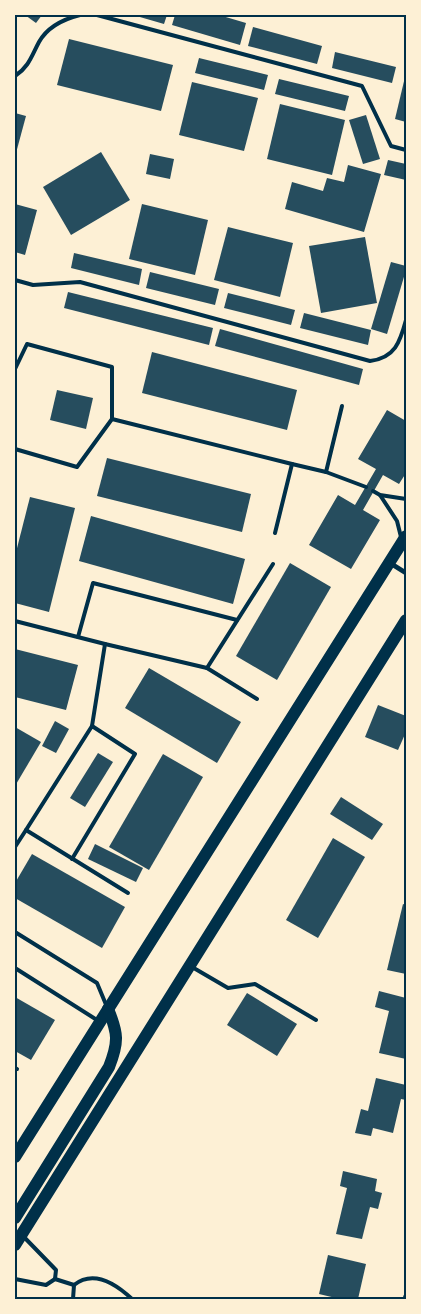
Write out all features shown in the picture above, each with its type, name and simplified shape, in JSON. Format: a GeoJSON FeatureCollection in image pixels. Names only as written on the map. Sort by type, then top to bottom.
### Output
{"type":"FeatureCollection","features":[{"type":"Feature","properties":{"kind":"main road"},"geometry":{"type":"LineString","coordinates":[[15,1157],[405,541]]}},
{"type":"Feature","properties":{"kind":"main road"},"geometry":{"type":"LineString","coordinates":[[18,1240],[406,620]]}},
{"type":"Feature","properties":{"kind":"main road"},"geometry":{"type":"LineString","coordinates":[[15,1218],[109,1067],[116,1050],[117,1032],[108,1009]]}},
{"type":"Feature","properties":{"kind":"street"},"geometry":{"type":"LineString","coordinates":[[390,563],[406,573]]}},
{"type":"Feature","properties":{"kind":"lane"},"geometry":{"type":"LineString","coordinates":[[15,76],[27,67],[40,41],[50,28],[64,19],[81,15],[97,15],[362,86],[392,146],[406,150]]}},
{"type":"Feature","properties":{"kind":"lane"},"geometry":{"type":"LineString","coordinates":[[406,220],[406,227]]}},
{"type":"Feature","properties":{"kind":"lane"},"geometry":{"type":"LineString","coordinates":[[15,280],[33,284],[80,282],[370,361],[389,356],[396,349],[406,320]]}},
{"type":"Feature","properties":{"kind":"lane"},"geometry":{"type":"LineString","coordinates":[[15,369],[26,344],[112,367],[112,419],[77,466],[15,449]]}},
{"type":"Feature","properties":{"kind":"lane"},"geometry":{"type":"LineString","coordinates":[[326,472],[342,406]]}},
{"type":"Feature","properties":{"kind":"lane"},"geometry":{"type":"LineString","coordinates":[[112,419],[326,472],[366,487]]}},
{"type":"Feature","properties":{"kind":"lane"},"geometry":{"type":"LineString","coordinates":[[275,533],[292,464]]}},
{"type":"Feature","properties":{"kind":"lane"},"geometry":{"type":"LineString","coordinates":[[373,491],[380,495],[406,499]]}},
{"type":"Feature","properties":{"kind":"lane"},"geometry":{"type":"LineString","coordinates":[[380,495],[397,521],[405,541]]}},
{"type":"Feature","properties":{"kind":"lane"},"geometry":{"type":"LineString","coordinates":[[207,668],[273,564]]}},
{"type":"Feature","properties":{"kind":"lane"},"geometry":{"type":"LineString","coordinates":[[78,637],[93,583],[237,620]]}},
{"type":"Feature","properties":{"kind":"lane"},"geometry":{"type":"LineString","coordinates":[[15,621],[207,668],[257,699]]}},
{"type":"Feature","properties":{"kind":"lane"},"geometry":{"type":"LineString","coordinates":[[15,847],[92,726],[105,644]]}},
{"type":"Feature","properties":{"kind":"lane"},"geometry":{"type":"LineString","coordinates":[[72,859],[135,754],[92,726]]}},
{"type":"Feature","properties":{"kind":"lane"},"geometry":{"type":"LineString","coordinates":[[26,830],[128,893]]}},
{"type":"Feature","properties":{"kind":"lane"},"geometry":{"type":"LineString","coordinates":[[15,932],[97,983],[108,1009]]}},
{"type":"Feature","properties":{"kind":"lane"},"geometry":{"type":"LineString","coordinates":[[191,966],[228,988],[255,984],[316,1020]]}},
{"type":"Feature","properties":{"kind":"lane"},"geometry":{"type":"LineString","coordinates":[[15,968],[100,1022]]}},
{"type":"Feature","properties":{"kind":"lane"},"geometry":{"type":"LineString","coordinates":[[15,1279],[46,1285],[55,1279],[56,1270],[18,1240]]}},
{"type":"Feature","properties":{"kind":"lane"},"geometry":{"type":"LineString","coordinates":[[73,1299],[74,1285],[83,1278],[92,1277],[120,1288],[132,1299]]}},
{"type":"Feature","properties":{"kind":"lane"},"geometry":{"type":"LineString","coordinates":[[55,1279],[74,1285]]}},
{"type":"Feature","properties":{"kind":"building"},"geometry":{"type":"Polygon","coordinates":[[[25,15],[42,15],[36,23],[25,15]]]}},
{"type":"Feature","properties":{"kind":"building"},"geometry":{"type":"Polygon","coordinates":[[[133,15],[167,15],[164,24],[133,15]]]}},
{"type":"Feature","properties":{"kind":"building"},"geometry":{"type":"Polygon","coordinates":[[[175,15],[219,15],[246,23],[240,45],[172,25],[175,15]]]}},
{"type":"Feature","properties":{"kind":"building"},"geometry":{"type":"Polygon","coordinates":[[[253,27],[322,46],[317,64],[248,46],[253,27]]]}},
{"type":"Feature","properties":{"kind":"building"},"geometry":{"type":"Polygon","coordinates":[[[69,39],[173,65],[161,111],[57,85],[69,39]]]}},
{"type":"Feature","properties":{"kind":"building"},"geometry":{"type":"Polygon","coordinates":[[[335,52],[396,67],[392,83],[332,68],[335,52]]]}},
{"type":"Feature","properties":{"kind":"building"},"geometry":{"type":"Polygon","coordinates":[[[199,58],[268,75],[264,90],[195,73],[199,58]]]}},
{"type":"Feature","properties":{"kind":"building"},"geometry":{"type":"Polygon","coordinates":[[[406,77],[406,122],[395,119],[406,77]]]}},
{"type":"Feature","properties":{"kind":"building"},"geometry":{"type":"Polygon","coordinates":[[[279,79],[349,96],[345,111],[275,94],[279,79]]]}},
{"type":"Feature","properties":{"kind":"building"},"geometry":{"type":"Polygon","coordinates":[[[192,82],[258,98],[244,151],[179,135],[192,82]]]}},
{"type":"Feature","properties":{"kind":"building"},"geometry":{"type":"Polygon","coordinates":[[[280,104],[345,120],[332,175],[267,159],[280,104]]]}},
{"type":"Feature","properties":{"kind":"building"},"geometry":{"type":"Polygon","coordinates":[[[15,113],[26,116],[16,153],[15,153],[15,113]]]}},
{"type":"Feature","properties":{"kind":"building"},"geometry":{"type":"Polygon","coordinates":[[[366,115],[380,159],[363,164],[349,120],[366,115]]]}},
{"type":"Feature","properties":{"kind":"building"},"geometry":{"type":"Polygon","coordinates":[[[101,152],[130,200],[71,235],[43,187],[101,152]]]}},
{"type":"Feature","properties":{"kind":"building"},"geometry":{"type":"Polygon","coordinates":[[[150,154],[174,159],[170,179],[146,174],[150,154]]]}},
{"type":"Feature","properties":{"kind":"building"},"geometry":{"type":"Polygon","coordinates":[[[388,160],[406,164],[406,180],[384,175],[388,160]]]}},
{"type":"Feature","properties":{"kind":"building"},"geometry":{"type":"Polygon","coordinates":[[[348,165],[381,174],[364,232],[285,209],[292,182],[323,191],[327,178],[344,182],[348,165]]]}},
{"type":"Feature","properties":{"kind":"building"},"geometry":{"type":"Polygon","coordinates":[[[15,204],[37,210],[25,255],[15,252],[15,204]]]}},
{"type":"Feature","properties":{"kind":"building"},"geometry":{"type":"Polygon","coordinates":[[[142,204],[208,220],[195,275],[129,259],[142,204]]]}},
{"type":"Feature","properties":{"kind":"building"},"geometry":{"type":"Polygon","coordinates":[[[228,227],[293,243],[280,297],[214,280],[228,227]]]}},
{"type":"Feature","properties":{"kind":"building"},"geometry":{"type":"Polygon","coordinates":[[[365,237],[377,303],[321,313],[309,246],[365,237]]]}},
{"type":"Feature","properties":{"kind":"building"},"geometry":{"type":"Polygon","coordinates":[[[74,253],[142,269],[139,285],[71,268],[74,253]]]}},
{"type":"Feature","properties":{"kind":"building"},"geometry":{"type":"Polygon","coordinates":[[[391,262],[406,266],[406,270],[387,334],[371,329],[391,262]]]}},
{"type":"Feature","properties":{"kind":"building"},"geometry":{"type":"Polygon","coordinates":[[[150,272],[219,289],[215,305],[146,288],[150,272]]]}},
{"type":"Feature","properties":{"kind":"building"},"geometry":{"type":"Polygon","coordinates":[[[68,292],[213,328],[209,345],[64,308],[68,292]]]}},
{"type":"Feature","properties":{"kind":"building"},"geometry":{"type":"Polygon","coordinates":[[[228,293],[295,310],[291,325],[224,308],[228,293]]]}},
{"type":"Feature","properties":{"kind":"building"},"geometry":{"type":"Polygon","coordinates":[[[304,313],[371,330],[368,345],[300,328],[304,313]]]}},
{"type":"Feature","properties":{"kind":"building"},"geometry":{"type":"Polygon","coordinates":[[[220,329],[363,369],[359,385],[215,346],[220,329]]]}},
{"type":"Feature","properties":{"kind":"building"},"geometry":{"type":"Polygon","coordinates":[[[152,352],[297,390],[287,430],[142,393],[152,352]]]}},
{"type":"Feature","properties":{"kind":"building"},"geometry":{"type":"Polygon","coordinates":[[[57,390],[93,398],[86,429],[50,420],[57,390]]]}},
{"type":"Feature","properties":{"kind":"building"},"geometry":{"type":"Polygon","coordinates":[[[387,410],[406,421],[406,473],[399,484],[383,475],[363,510],[380,520],[351,569],[309,545],[338,495],[355,505],[376,469],[358,459],[387,410]]]}},
{"type":"Feature","properties":{"kind":"building"},"geometry":{"type":"Polygon","coordinates":[[[107,458],[251,494],[242,532],[97,496],[107,458]]]}},
{"type":"Feature","properties":{"kind":"building"},"geometry":{"type":"Polygon","coordinates":[[[30,497],[75,508],[49,612],[15,603],[15,556],[30,497]]]}},
{"type":"Feature","properties":{"kind":"building"},"geometry":{"type":"Polygon","coordinates":[[[91,516],[245,559],[233,604],[79,561],[91,516]]]}},
{"type":"Feature","properties":{"kind":"building"},"geometry":{"type":"Polygon","coordinates":[[[290,563],[331,587],[277,680],[236,656],[290,563]]]}},
{"type":"Feature","properties":{"kind":"building"},"geometry":{"type":"Polygon","coordinates":[[[15,649],[78,665],[66,710],[15,697],[15,649]]]}},
{"type":"Feature","properties":{"kind":"building"},"geometry":{"type":"Polygon","coordinates":[[[149,668],[241,722],[217,763],[125,708],[149,668]]]}},
{"type":"Feature","properties":{"kind":"building"},"geometry":{"type":"Polygon","coordinates":[[[378,705],[406,716],[406,732],[398,750],[365,737],[378,705]]]}},
{"type":"Feature","properties":{"kind":"building"},"geometry":{"type":"Polygon","coordinates":[[[55,721],[69,729],[56,753],[42,746],[55,721]]]}},
{"type":"Feature","properties":{"kind":"building"},"geometry":{"type":"Polygon","coordinates":[[[15,727],[41,742],[15,786],[15,727]]]}},
{"type":"Feature","properties":{"kind":"building"},"geometry":{"type":"Polygon","coordinates":[[[98,753],[113,762],[85,807],[70,798],[98,753]]]}},
{"type":"Feature","properties":{"kind":"building"},"geometry":{"type":"Polygon","coordinates":[[[163,754],[203,777],[149,870],[109,847],[163,754]]]}},
{"type":"Feature","properties":{"kind":"building"},"geometry":{"type":"Polygon","coordinates":[[[341,797],[383,824],[372,840],[330,814],[341,797]]]}},
{"type":"Feature","properties":{"kind":"building"},"geometry":{"type":"Polygon","coordinates":[[[333,838],[365,857],[318,938],[286,920],[333,838]]]}},
{"type":"Feature","properties":{"kind":"building"},"geometry":{"type":"Polygon","coordinates":[[[95,844],[143,868],[136,882],[88,859],[95,844]]]}},
{"type":"Feature","properties":{"kind":"building"},"geometry":{"type":"Polygon","coordinates":[[[32,854],[125,907],[102,948],[15,898],[15,883],[32,854]]]}},
{"type":"Feature","properties":{"kind":"building"},"geometry":{"type":"Polygon","coordinates":[[[403,904],[406,905],[406,974],[387,970],[403,904]]]}},
{"type":"Feature","properties":{"kind":"building"},"geometry":{"type":"Polygon","coordinates":[[[379,991],[406,998],[406,1059],[379,1053],[389,1011],[375,1007],[379,991]]]}},
{"type":"Feature","properties":{"kind":"building"},"geometry":{"type":"Polygon","coordinates":[[[247,993],[297,1024],[277,1056],[227,1025],[247,993]]]}},
{"type":"Feature","properties":{"kind":"building"},"geometry":{"type":"Polygon","coordinates":[[[15,997],[55,1020],[31,1060],[15,1051],[15,997]]]}},
{"type":"Feature","properties":{"kind":"building"},"geometry":{"type":"Polygon","coordinates":[[[376,1078],[406,1085],[406,1100],[401,1099],[393,1133],[373,1128],[371,1136],[355,1133],[361,1109],[368,1111],[376,1078]]]}},
{"type":"Feature","properties":{"kind":"building"},"geometry":{"type":"Polygon","coordinates":[[[343,1171],[377,1179],[375,1191],[382,1193],[378,1209],[370,1207],[362,1239],[336,1234],[347,1188],[340,1186],[343,1171]]]}},
{"type":"Feature","properties":{"kind":"building"},"geometry":{"type":"Polygon","coordinates":[[[328,1255],[366,1264],[358,1299],[340,1299],[319,1294],[328,1255]]]}}]}
